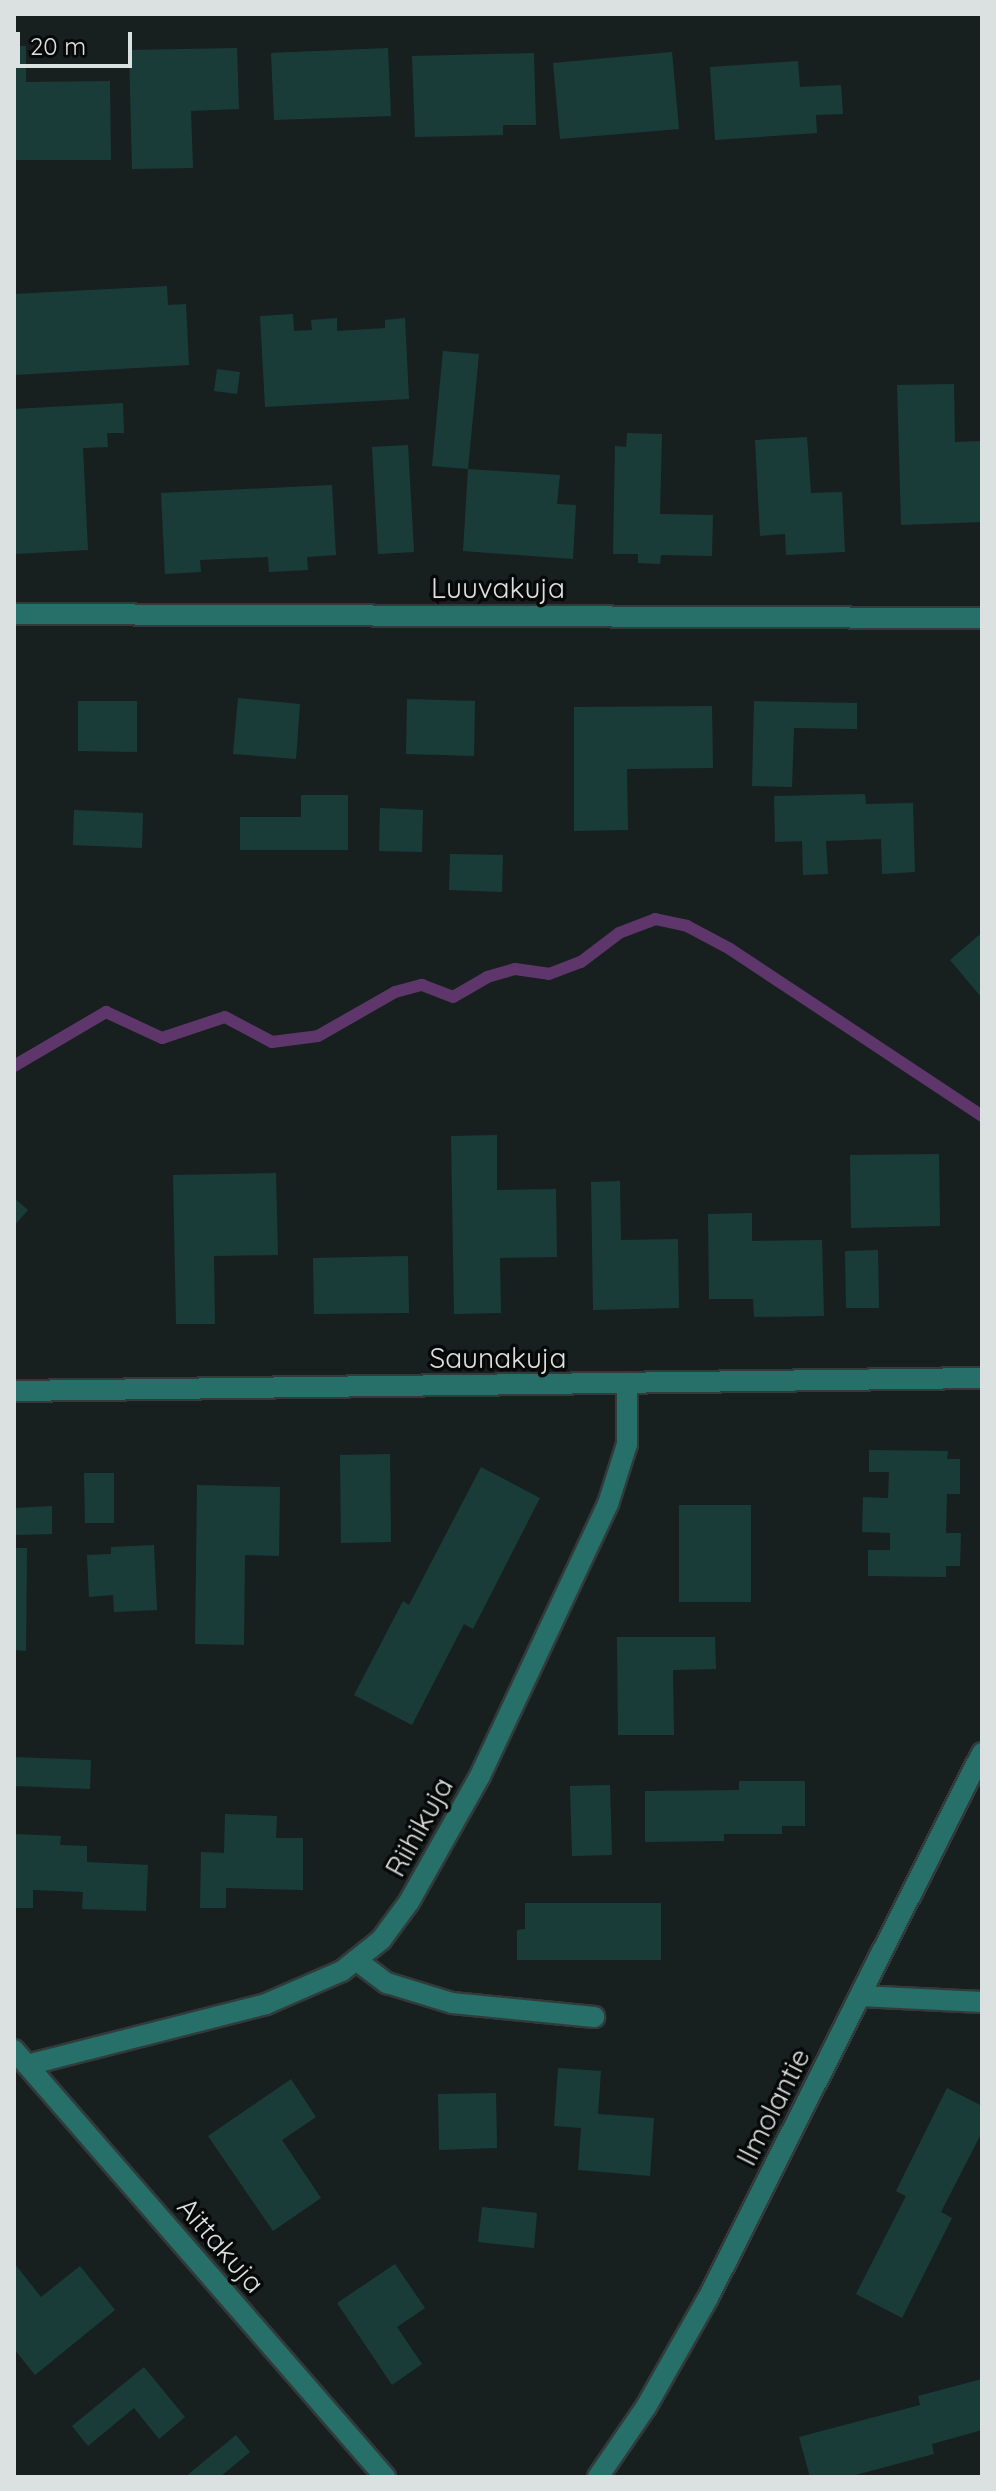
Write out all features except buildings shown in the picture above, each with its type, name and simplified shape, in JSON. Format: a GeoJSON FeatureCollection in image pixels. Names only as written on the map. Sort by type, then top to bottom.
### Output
{"type":"FeatureCollection","features":[{"type":"Feature","properties":{"kind":"street","name":"Luuvakuja"},"geometry":{"type":"LineString","coordinates":[[14,614],[982,618]]}},
{"type":"Feature","properties":{"kind":"street","name":"Saunakuja"},"geometry":{"type":"LineString","coordinates":[[14,1391],[57,1387],[627,1385],[982,1378]]}},
{"type":"Feature","properties":{"kind":"street","name":"Riihikuja"},"geometry":{"type":"LineString","coordinates":[[21,2058],[266,2004],[356,1960],[381,1940],[409,1902],[487,1762],[608,1504],[627,1444],[627,1385]]}},
{"type":"Feature","properties":{"kind":"street","name":"Ilmolantie"},"geometry":{"type":"LineString","coordinates":[[598,2477],[646,2407],[708,2298],[982,1753]]}},
{"type":"Feature","properties":{"kind":"street"},"geometry":{"type":"LineString","coordinates":[[356,1960],[387,1983],[452,2003],[594,2017]]}},
{"type":"Feature","properties":{"kind":"street"},"geometry":{"type":"LineString","coordinates":[[860,1996],[982,2002]]}},
{"type":"Feature","properties":{"kind":"street","name":"Aittakuja"},"geometry":{"type":"LineString","coordinates":[[21,2058],[385,2477]]}},
{"type":"Feature","properties":{"kind":"waterway"},"geometry":{"type":"LineString","coordinates":[[14,1066],[106,1012],[162,1038],[225,1017],[272,1042],[318,1036],[395,992],[422,985],[453,997],[487,977],[515,969],[549,974],[581,962],[619,933],[655,919],[687,926],[730,949],[982,1116]]}}]}
